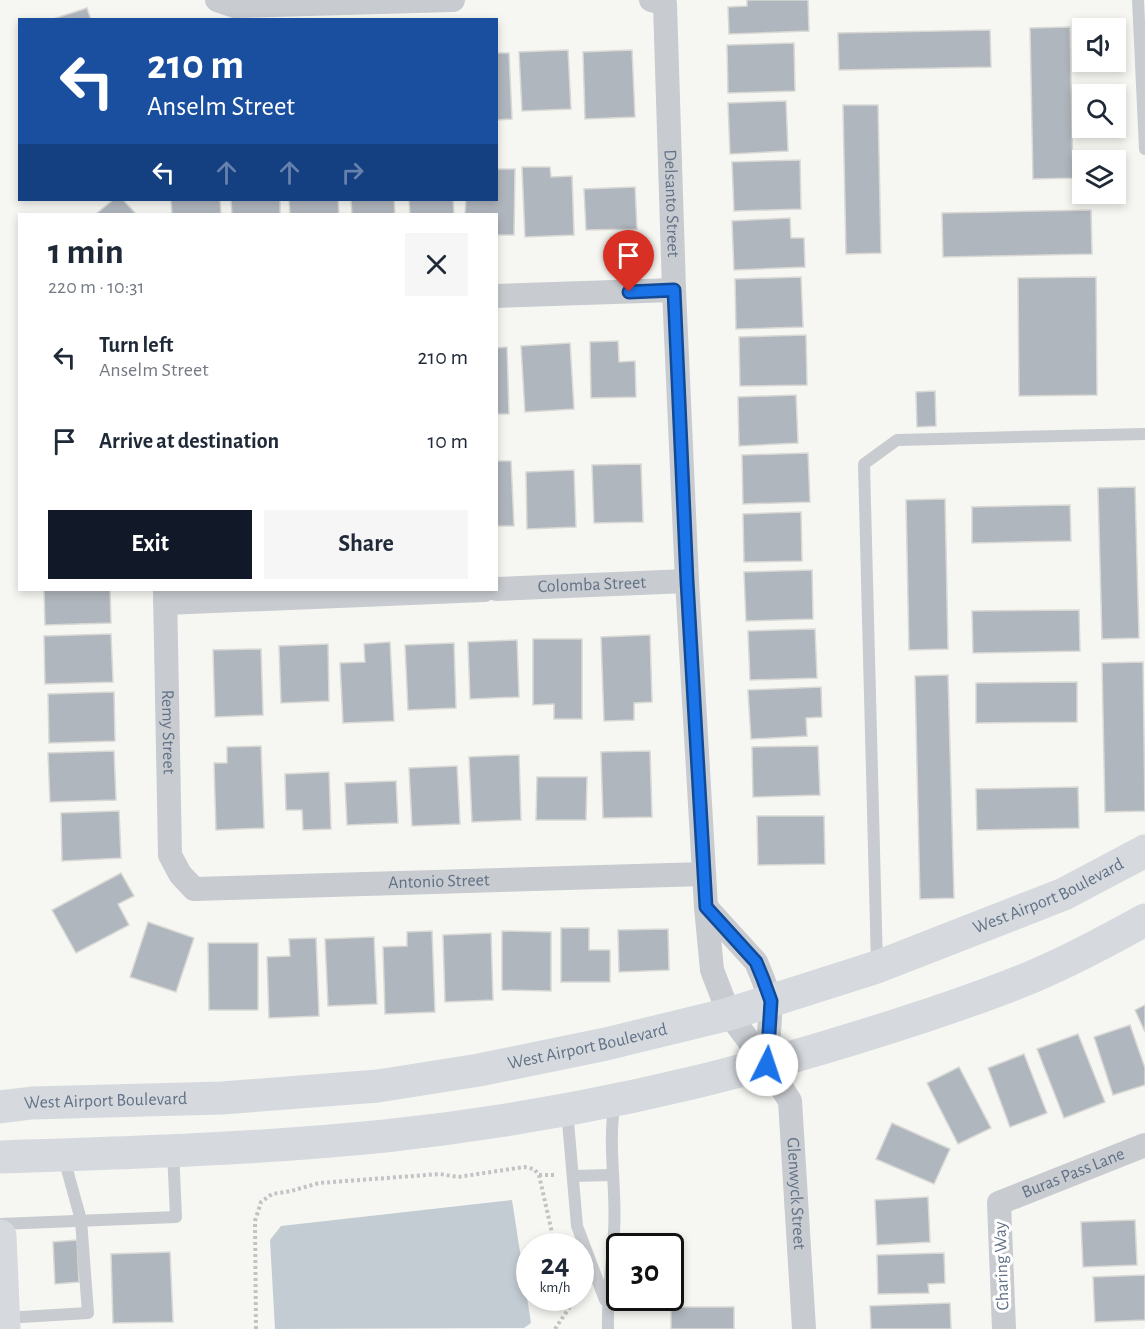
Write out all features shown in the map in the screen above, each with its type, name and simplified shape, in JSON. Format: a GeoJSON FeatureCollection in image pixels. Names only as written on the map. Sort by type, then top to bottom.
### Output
{"type":"FeatureCollection","features":[{"type":"Feature","properties":{"kind":"main road","name":"West Airport Boulevard"},"geometry":{"type":"LineString","coordinates":[[0,1107],[32,1103],[222,1098],[378,1086],[606,1044],[729,1014],[878,967],[1064,894],[1145,851]]}},
{"type":"Feature","properties":{"kind":"main road"},"geometry":{"type":"LineString","coordinates":[[0,1157],[173,1150],[384,1136],[479,1124],[615,1101],[767,1065],[940,1012],[1035,975],[1145,920]]}},
{"type":"Feature","properties":{"kind":"main road"},"geometry":{"type":"LineString","coordinates":[[0,1236],[4,1323]]}},
{"type":"Feature","properties":{"kind":"street"},"geometry":{"type":"LineString","coordinates":[[217,0],[235,6],[453,0]]}},
{"type":"Feature","properties":{"kind":"street","name":"Delsanto Street"},"geometry":{"type":"LineString","coordinates":[[658,2],[687,581],[706,907],[712,970],[729,1014],[767,1065]]}},
{"type":"Feature","properties":{"kind":"street"},"geometry":{"type":"LineString","coordinates":[[498,297],[674,290]]}},
{"type":"Feature","properties":{"kind":"street","name":"Colomba Street"},"geometry":{"type":"LineString","coordinates":[[498,589],[687,581]]}},
{"type":"Feature","properties":{"kind":"street"},"geometry":{"type":"LineString","coordinates":[[165,596],[431,591]]}},
{"type":"Feature","properties":{"kind":"street","name":"Remy Street"},"geometry":{"type":"LineString","coordinates":[[165,596],[170,855],[180,873]]}},
{"type":"Feature","properties":{"kind":"street","name":"Antonio Street"},"geometry":{"type":"LineString","coordinates":[[180,873],[194,889],[704,874]]}},
{"type":"Feature","properties":{"kind":"street"},"geometry":{"type":"LineString","coordinates":[[706,907],[756,962],[771,1001],[767,1065]]}},
{"type":"Feature","properties":{"kind":"street","name":"Glenwyck Street"},"geometry":{"type":"LineString","coordinates":[[767,1065],[790,1101],[804,1329]]}},
{"type":"Feature","properties":{"kind":"street","name":"Buras Pass Lane"},"geometry":{"type":"LineString","coordinates":[[999,1203],[1145,1145]]}},
{"type":"Feature","properties":{"kind":"street","name":"Charing Way"},"geometry":{"type":"LineString","coordinates":[[999,1203],[1004,1329]]}},
{"type":"Feature","properties":{"kind":"lane"},"geometry":{"type":"LineString","coordinates":[[1138,0],[1145,149]]}},
{"type":"Feature","properties":{"kind":"lane"},"geometry":{"type":"LineString","coordinates":[[878,967],[864,464],[897,440],[1145,434]]}},
{"type":"Feature","properties":{"kind":"lane"},"geometry":{"type":"LineString","coordinates":[[615,1101],[611,1126],[615,1233]]}},
{"type":"Feature","properties":{"kind":"lane"},"geometry":{"type":"LineString","coordinates":[[567,1110],[577,1226],[606,1301]]}},
{"type":"Feature","properties":{"kind":"lane"},"geometry":{"type":"LineString","coordinates":[[0,1224],[176,1216],[173,1150]]}},
{"type":"Feature","properties":{"kind":"lane"},"geometry":{"type":"LineString","coordinates":[[4,1323],[87,1313],[81,1220],[62,1155]]}},
{"type":"Feature","properties":{"kind":"lane"},"geometry":{"type":"LineString","coordinates":[[573,1176],[612,1175]]}},
{"type":"Feature","properties":{"kind":"lane"},"geometry":{"type":"LineString","coordinates":[[607,1311],[608,1329]]}},
{"type":"Feature","properties":{"kind":"path"},"geometry":{"type":"LineString","coordinates":[[256,1329],[255,1221],[261,1202],[272,1194],[319,1183],[440,1174],[458,1177],[524,1167],[534,1168],[539,1175],[552,1233]]}},
{"type":"Feature","properties":{"kind":"path"},"geometry":{"type":"LineString","coordinates":[[555,1329],[568,1311]]}},
{"type":"Feature","properties":{"kind":"shaded area"},"geometry":{"type":"Polygon","coordinates":[[[512,1200],[517,1233],[516,1311],[529,1311],[531,1323],[524,1328],[275,1329],[270,1240],[281,1226],[512,1200]]]}},
{"type":"Feature","properties":{"kind":"building"},"geometry":{"type":"Polygon","coordinates":[[[747,0],[808,0],[809,31],[729,34],[728,7],[747,6],[747,0]]]}},
{"type":"Feature","properties":{"kind":"building"},"geometry":{"type":"Polygon","coordinates":[[[87,8],[90,18],[56,18],[87,8]]]}},
{"type":"Feature","properties":{"kind":"building"},"geometry":{"type":"Polygon","coordinates":[[[1070,27],[1072,178],[1033,179],[1030,28],[1070,27]]]}},
{"type":"Feature","properties":{"kind":"building"},"geometry":{"type":"Polygon","coordinates":[[[990,30],[991,67],[839,70],[838,33],[990,30]]]}},
{"type":"Feature","properties":{"kind":"building"},"geometry":{"type":"Polygon","coordinates":[[[794,43],[795,91],[728,93],[727,45],[794,43]]]}},
{"type":"Feature","properties":{"kind":"building"},"geometry":{"type":"Polygon","coordinates":[[[568,50],[571,109],[522,111],[519,52],[568,50]]]}},
{"type":"Feature","properties":{"kind":"building"},"geometry":{"type":"Polygon","coordinates":[[[632,50],[635,117],[585,119],[583,52],[632,50]]]}},
{"type":"Feature","properties":{"kind":"building"},"geometry":{"type":"Polygon","coordinates":[[[498,53],[509,53],[512,119],[498,120],[498,53]]]}},
{"type":"Feature","properties":{"kind":"building"},"geometry":{"type":"Polygon","coordinates":[[[786,101],[788,151],[730,154],[728,103],[786,101]]]}},
{"type":"Feature","properties":{"kind":"building"},"geometry":{"type":"Polygon","coordinates":[[[843,105],[878,105],[881,253],[846,254],[843,105]]]}},
{"type":"Feature","properties":{"kind":"building"},"geometry":{"type":"Polygon","coordinates":[[[800,160],[801,209],[734,211],[732,162],[800,160]]]}},
{"type":"Feature","properties":{"kind":"building"},"geometry":{"type":"Polygon","coordinates":[[[522,167],[550,167],[551,177],[572,176],[574,235],[525,237],[522,167]]]}},
{"type":"Feature","properties":{"kind":"building"},"geometry":{"type":"Polygon","coordinates":[[[498,169],[515,169],[514,235],[498,235],[498,213],[465,213],[466,201],[498,201],[498,169]]]}},
{"type":"Feature","properties":{"kind":"building"},"geometry":{"type":"Polygon","coordinates":[[[635,187],[637,229],[586,230],[584,189],[635,187]]]}},
{"type":"Feature","properties":{"kind":"building"},"geometry":{"type":"Polygon","coordinates":[[[112,201],[124,201],[135,213],[97,213],[112,201]]]}},
{"type":"Feature","properties":{"kind":"building"},"geometry":{"type":"Polygon","coordinates":[[[171,201],[220,201],[221,213],[172,213],[171,201]]]}},
{"type":"Feature","properties":{"kind":"building"},"geometry":{"type":"Polygon","coordinates":[[[231,201],[280,201],[280,213],[232,213],[231,201]]]}},
{"type":"Feature","properties":{"kind":"building"},"geometry":{"type":"Polygon","coordinates":[[[289,201],[338,201],[339,213],[290,213],[289,201]]]}},
{"type":"Feature","properties":{"kind":"building"},"geometry":{"type":"Polygon","coordinates":[[[351,201],[394,201],[395,213],[352,213],[351,201]]]}},
{"type":"Feature","properties":{"kind":"building"},"geometry":{"type":"Polygon","coordinates":[[[409,201],[453,201],[454,213],[410,213],[409,201]]]}},
{"type":"Feature","properties":{"kind":"building"},"geometry":{"type":"Polygon","coordinates":[[[1091,210],[1092,254],[943,257],[942,213],[1091,210]]]}},
{"type":"Feature","properties":{"kind":"building"},"geometry":{"type":"Polygon","coordinates":[[[790,218],[791,238],[804,238],[805,267],[734,270],[732,221],[790,218]]]}},
{"type":"Feature","properties":{"kind":"building"},"geometry":{"type":"Polygon","coordinates":[[[801,277],[803,327],[736,329],[735,279],[801,277]]]}},
{"type":"Feature","properties":{"kind":"building"},"geometry":{"type":"Polygon","coordinates":[[[1096,277],[1097,395],[1019,396],[1018,278],[1096,277]]]}},
{"type":"Feature","properties":{"kind":"building"},"geometry":{"type":"Polygon","coordinates":[[[806,335],[807,385],[740,386],[739,337],[806,335]]]}},
{"type":"Feature","properties":{"kind":"building"},"geometry":{"type":"Polygon","coordinates":[[[618,341],[619,362],[635,361],[636,397],[591,398],[590,342],[618,341]]]}},
{"type":"Feature","properties":{"kind":"building"},"geometry":{"type":"Polygon","coordinates":[[[570,343],[574,409],[525,412],[521,346],[570,343]]]}},
{"type":"Feature","properties":{"kind":"building"},"geometry":{"type":"Polygon","coordinates":[[[507,347],[509,414],[498,414],[498,348],[507,347]]]}},
{"type":"Feature","properties":{"kind":"building"},"geometry":{"type":"Polygon","coordinates":[[[935,391],[936,426],[917,427],[916,392],[935,391]]]}},
{"type":"Feature","properties":{"kind":"building"},"geometry":{"type":"Polygon","coordinates":[[[796,395],[798,443],[739,446],[738,397],[796,395]]]}},
{"type":"Feature","properties":{"kind":"building"},"geometry":{"type":"Polygon","coordinates":[[[808,453],[810,502],[743,504],[742,455],[808,453]]]}},
{"type":"Feature","properties":{"kind":"building"},"geometry":{"type":"Polygon","coordinates":[[[498,461],[511,461],[514,526],[498,526],[498,461]]]}},
{"type":"Feature","properties":{"kind":"building"},"geometry":{"type":"Polygon","coordinates":[[[641,464],[643,522],[594,523],[592,465],[641,464]]]}},
{"type":"Feature","properties":{"kind":"building"},"geometry":{"type":"Polygon","coordinates":[[[574,470],[576,527],[527,529],[526,472],[574,470]]]}},
{"type":"Feature","properties":{"kind":"building"},"geometry":{"type":"Polygon","coordinates":[[[1135,487],[1139,638],[1102,639],[1098,488],[1135,487]]]}},
{"type":"Feature","properties":{"kind":"building"},"geometry":{"type":"Polygon","coordinates":[[[945,499],[948,649],[909,650],[906,500],[945,499]]]}},
{"type":"Feature","properties":{"kind":"building"},"geometry":{"type":"Polygon","coordinates":[[[1070,505],[1071,541],[972,543],[972,507],[1070,505]]]}},
{"type":"Feature","properties":{"kind":"building"},"geometry":{"type":"Polygon","coordinates":[[[801,512],[802,561],[744,562],[743,514],[801,512]]]}},
{"type":"Feature","properties":{"kind":"building"},"geometry":{"type":"Polygon","coordinates":[[[812,570],[813,619],[746,621],[744,572],[812,570]]]}},
{"type":"Feature","properties":{"kind":"building"},"geometry":{"type":"Polygon","coordinates":[[[44,591],[110,591],[111,623],[45,625],[44,591]]]}},
{"type":"Feature","properties":{"kind":"building"},"geometry":{"type":"Polygon","coordinates":[[[1079,610],[1080,651],[973,653],[972,611],[1079,610]]]}},
{"type":"Feature","properties":{"kind":"building"},"geometry":{"type":"Polygon","coordinates":[[[815,629],[817,678],[750,680],[748,631],[815,629]]]}},
{"type":"Feature","properties":{"kind":"building"},"geometry":{"type":"Polygon","coordinates":[[[111,634],[113,682],[45,684],[44,636],[111,634]]]}},
{"type":"Feature","properties":{"kind":"building"},"geometry":{"type":"Polygon","coordinates":[[[650,635],[652,702],[634,703],[634,720],[604,721],[601,637],[650,635]]]}},
{"type":"Feature","properties":{"kind":"building"},"geometry":{"type":"Polygon","coordinates":[[[533,639],[582,639],[582,719],[554,719],[554,704],[533,705],[533,639]]]}},
{"type":"Feature","properties":{"kind":"building"},"geometry":{"type":"Polygon","coordinates":[[[517,640],[519,697],[470,699],[468,642],[517,640]]]}},
{"type":"Feature","properties":{"kind":"building"},"geometry":{"type":"Polygon","coordinates":[[[390,642],[394,721],[343,723],[340,663],[365,662],[364,644],[390,642]]]}},
{"type":"Feature","properties":{"kind":"building"},"geometry":{"type":"Polygon","coordinates":[[[454,643],[456,708],[408,710],[405,645],[454,643]]]}},
{"type":"Feature","properties":{"kind":"building"},"geometry":{"type":"Polygon","coordinates":[[[328,644],[329,701],[281,703],[279,646],[328,644]]]}},
{"type":"Feature","properties":{"kind":"building"},"geometry":{"type":"Polygon","coordinates":[[[261,649],[263,715],[215,717],[213,650],[261,649]]]}},
{"type":"Feature","properties":{"kind":"building"},"geometry":{"type":"Polygon","coordinates":[[[1143,662],[1145,811],[1105,812],[1102,663],[1143,662]]]}},
{"type":"Feature","properties":{"kind":"building"},"geometry":{"type":"Polygon","coordinates":[[[948,675],[954,898],[920,899],[915,676],[948,675]]]}},
{"type":"Feature","properties":{"kind":"building"},"geometry":{"type":"Polygon","coordinates":[[[1077,682],[1077,722],[976,723],[976,683],[1077,682]]]}},
{"type":"Feature","properties":{"kind":"building"},"geometry":{"type":"Polygon","coordinates":[[[821,687],[822,717],[806,718],[807,736],[751,739],[748,690],[821,687]]]}},
{"type":"Feature","properties":{"kind":"building"},"geometry":{"type":"Polygon","coordinates":[[[114,692],[115,741],[49,743],[48,694],[114,692]]]}},
{"type":"Feature","properties":{"kind":"building"},"geometry":{"type":"Polygon","coordinates":[[[261,746],[264,828],[216,830],[214,763],[227,763],[227,747],[261,746]]]}},
{"type":"Feature","properties":{"kind":"building"},"geometry":{"type":"Polygon","coordinates":[[[818,746],[820,795],[753,797],[752,747],[818,746]]]}},
{"type":"Feature","properties":{"kind":"building"},"geometry":{"type":"Polygon","coordinates":[[[114,751],[116,800],[50,802],[48,753],[114,751]]]}},
{"type":"Feature","properties":{"kind":"building"},"geometry":{"type":"Polygon","coordinates":[[[650,751],[652,817],[603,818],[601,752],[650,751]]]}},
{"type":"Feature","properties":{"kind":"building"},"geometry":{"type":"Polygon","coordinates":[[[519,755],[521,820],[472,822],[469,757],[519,755]]]}},
{"type":"Feature","properties":{"kind":"building"},"geometry":{"type":"Polygon","coordinates":[[[457,766],[460,824],[412,826],[409,768],[457,766]]]}},
{"type":"Feature","properties":{"kind":"building"},"geometry":{"type":"Polygon","coordinates":[[[329,772],[331,829],[303,830],[302,810],[286,810],[285,774],[329,772]]]}},
{"type":"Feature","properties":{"kind":"building"},"geometry":{"type":"Polygon","coordinates":[[[537,777],[587,777],[586,820],[536,820],[537,777]]]}},
{"type":"Feature","properties":{"kind":"building"},"geometry":{"type":"Polygon","coordinates":[[[396,781],[398,823],[347,825],[345,783],[396,781]]]}},
{"type":"Feature","properties":{"kind":"building"},"geometry":{"type":"Polygon","coordinates":[[[1078,787],[1079,828],[977,830],[976,789],[1078,787]]]}},
{"type":"Feature","properties":{"kind":"building"},"geometry":{"type":"Polygon","coordinates":[[[119,811],[121,858],[62,861],[61,813],[119,811]]]}},
{"type":"Feature","properties":{"kind":"building"},"geometry":{"type":"Polygon","coordinates":[[[757,816],[824,816],[825,864],[758,865],[757,816]]]}},
{"type":"Feature","properties":{"kind":"building"},"geometry":{"type":"Polygon","coordinates":[[[121,873],[134,896],[118,904],[129,925],[76,953],[52,910],[121,873]]]}},
{"type":"Feature","properties":{"kind":"building"},"geometry":{"type":"Polygon","coordinates":[[[148,922],[194,938],[176,992],[130,977],[148,922]]]}},
{"type":"Feature","properties":{"kind":"building"},"geometry":{"type":"Polygon","coordinates":[[[561,928],[589,928],[589,950],[610,950],[610,982],[561,982],[561,928]]]}},
{"type":"Feature","properties":{"kind":"building"},"geometry":{"type":"Polygon","coordinates":[[[668,929],[669,970],[619,972],[618,930],[668,929]]]}},
{"type":"Feature","properties":{"kind":"building"},"geometry":{"type":"Polygon","coordinates":[[[432,931],[435,1012],[385,1014],[383,947],[407,946],[407,932],[432,931]]]}},
{"type":"Feature","properties":{"kind":"building"},"geometry":{"type":"Polygon","coordinates":[[[502,931],[551,932],[551,991],[502,990],[502,931]]]}},
{"type":"Feature","properties":{"kind":"building"},"geometry":{"type":"Polygon","coordinates":[[[491,933],[493,1000],[445,1002],[443,935],[491,933]]]}},
{"type":"Feature","properties":{"kind":"building"},"geometry":{"type":"Polygon","coordinates":[[[374,937],[377,1004],[328,1006],[325,939],[374,937]]]}},
{"type":"Feature","properties":{"kind":"building"},"geometry":{"type":"Polygon","coordinates":[[[316,938],[319,1016],[269,1018],[267,957],[290,956],[289,939],[316,938]]]}},
{"type":"Feature","properties":{"kind":"building"},"geometry":{"type":"Polygon","coordinates":[[[208,943],[258,943],[258,1010],[209,1010],[208,943]]]}},
{"type":"Feature","properties":{"kind":"building"},"geometry":{"type":"Polygon","coordinates":[[[1145,1005],[1145,1032],[1135,1010],[1145,1005]]]}},
{"type":"Feature","properties":{"kind":"building"},"geometry":{"type":"Polygon","coordinates":[[[1130,1025],[1145,1068],[1145,1085],[1113,1095],[1094,1037],[1130,1025]]]}},
{"type":"Feature","properties":{"kind":"building"},"geometry":{"type":"Polygon","coordinates":[[[1078,1034],[1105,1102],[1064,1118],[1037,1049],[1078,1034]]]}},
{"type":"Feature","properties":{"kind":"building"},"geometry":{"type":"Polygon","coordinates":[[[1024,1054],[1047,1113],[1010,1127],[988,1068],[1024,1054]]]}},
{"type":"Feature","properties":{"kind":"building"},"geometry":{"type":"Polygon","coordinates":[[[959,1067],[991,1128],[958,1144],[927,1083],[959,1067]]]}},
{"type":"Feature","properties":{"kind":"building"},"geometry":{"type":"Polygon","coordinates":[[[892,1123],[950,1149],[934,1184],[876,1159],[892,1123]]]}},
{"type":"Feature","properties":{"kind":"building"},"geometry":{"type":"Polygon","coordinates":[[[928,1197],[930,1242],[877,1245],[875,1200],[928,1197]]]}},
{"type":"Feature","properties":{"kind":"building"},"geometry":{"type":"Polygon","coordinates":[[[1135,1220],[1137,1265],[1083,1267],[1081,1222],[1135,1220]]]}},
{"type":"Feature","properties":{"kind":"building"},"geometry":{"type":"Polygon","coordinates":[[[77,1240],[79,1282],[55,1284],[53,1242],[77,1240]]]}},
{"type":"Feature","properties":{"kind":"building"},"geometry":{"type":"Polygon","coordinates":[[[170,1252],[173,1322],[113,1323],[111,1254],[170,1252]]]}},
{"type":"Feature","properties":{"kind":"building"},"geometry":{"type":"Polygon","coordinates":[[[944,1253],[945,1283],[928,1284],[929,1293],[878,1294],[877,1255],[944,1253]]]}},
{"type":"Feature","properties":{"kind":"building"},"geometry":{"type":"Polygon","coordinates":[[[1145,1275],[1145,1320],[1095,1322],[1093,1277],[1145,1275]]]}},
{"type":"Feature","properties":{"kind":"building"},"geometry":{"type":"Polygon","coordinates":[[[950,1303],[951,1329],[871,1329],[870,1306],[950,1303]]]}},
{"type":"Feature","properties":{"kind":"building"},"geometry":{"type":"Polygon","coordinates":[[[684,1307],[734,1307],[734,1329],[671,1329],[671,1311],[684,1311],[684,1307]]]}},
{"type":"Feature","properties":{"kind":"route"},"geometry":{"type":"LineString","coordinates":[[629,292],[674,290],[687,581],[706,907],[756,962],[763,979],[771,1001],[767,1065]]}}]}
